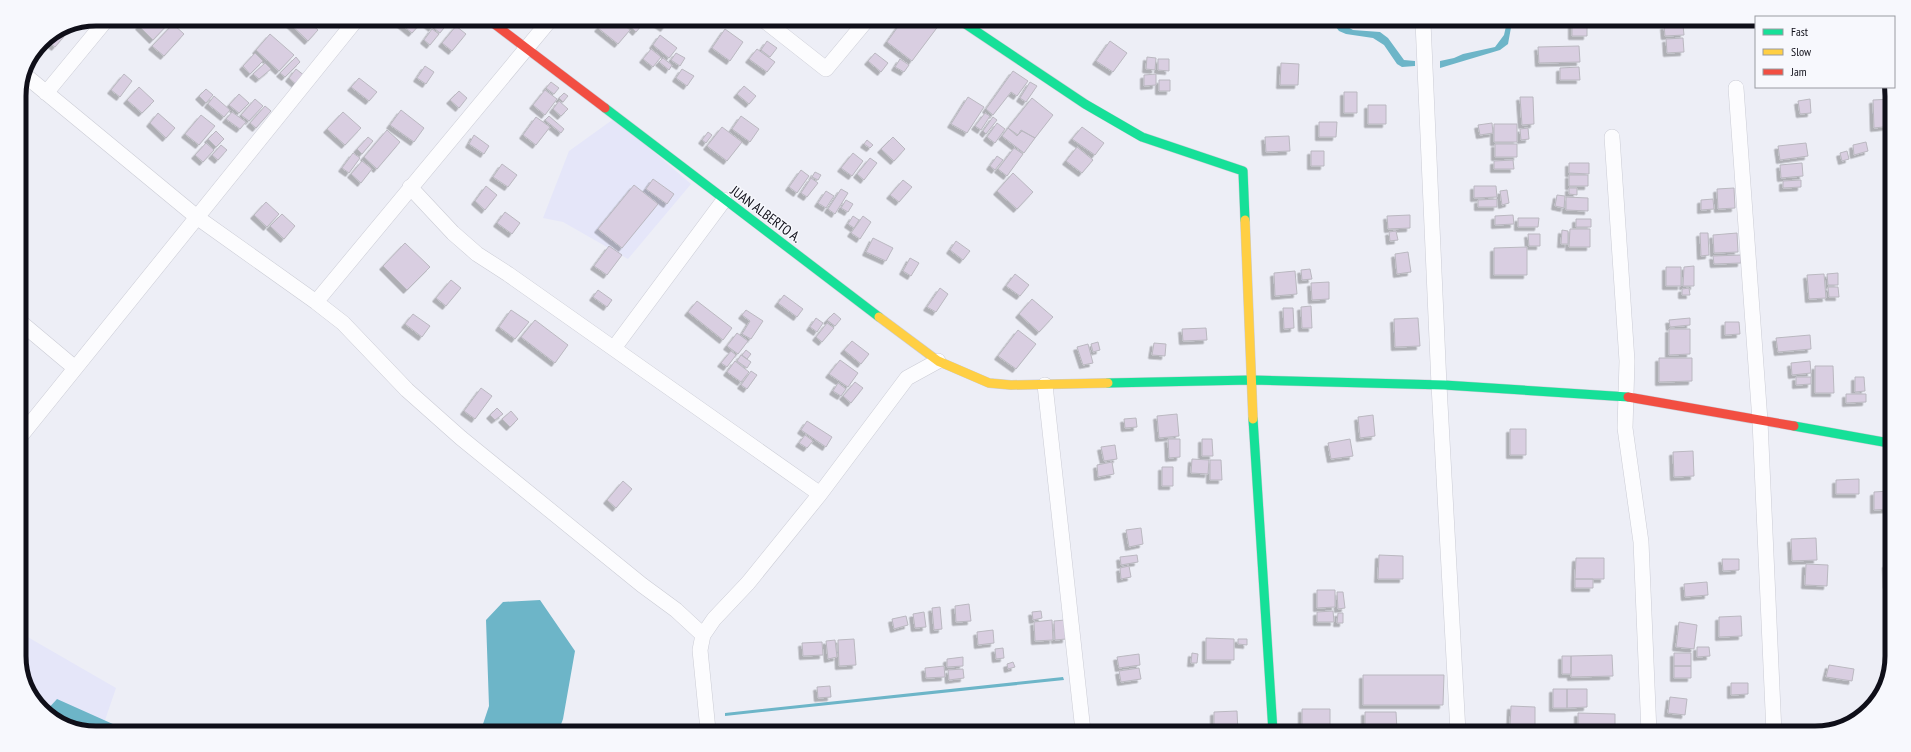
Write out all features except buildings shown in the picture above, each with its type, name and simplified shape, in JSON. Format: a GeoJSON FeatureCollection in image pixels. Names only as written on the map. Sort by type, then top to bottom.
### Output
{"type":"FeatureCollection","features":[{"type":"Feature","properties":{"kind":"street"},"geometry":{"type":"LineString","coordinates":[[46,93],[101,26]]}},
{"type":"Feature","properties":{"kind":"street"},"geometry":{"type":"LineString","coordinates":[[26,429],[198,218],[351,26]]}},
{"type":"Feature","properties":{"kind":"street","name":"JUAN ALBERTO A."},"geometry":{"type":"LineString","coordinates":[[497,26],[724,200],[938,361],[989,383],[1045,385],[1251,380],[1439,385],[1626,397],[1885,442]]}},
{"type":"Feature","properties":{"kind":"street"},"geometry":{"type":"LineString","coordinates":[[316,302],[545,26]]}},
{"type":"Feature","properties":{"kind":"street"},"geometry":{"type":"LineString","coordinates":[[771,26],[826,69],[862,26]]}},
{"type":"Feature","properties":{"kind":"street"},"geometry":{"type":"LineString","coordinates":[[968,26],[1085,104],[1142,137],[1243,171],[1251,380],[1273,726]]}},
{"type":"Feature","properties":{"kind":"street"},"geometry":{"type":"LineString","coordinates":[[1423,26],[1439,385],[1458,726]]}},
{"type":"Feature","properties":{"kind":"street"},"geometry":{"type":"LineString","coordinates":[[28,78],[198,218],[343,323],[408,390],[461,438],[642,585],[676,610],[702,635]]}},
{"type":"Feature","properties":{"kind":"street"},"geometry":{"type":"LineString","coordinates":[[1736,88],[1760,421],[1774,726]]}},
{"type":"Feature","properties":{"kind":"street"},"geometry":{"type":"LineString","coordinates":[[1612,137],[1627,360],[1625,428],[1641,542],[1648,726]]}},
{"type":"Feature","properties":{"kind":"street"},"geometry":{"type":"LineString","coordinates":[[410,187],[440,222],[477,254],[614,348],[820,494]]}},
{"type":"Feature","properties":{"kind":"street"},"geometry":{"type":"LineString","coordinates":[[614,348],[724,200]]}},
{"type":"Feature","properties":{"kind":"street"},"geometry":{"type":"LineString","coordinates":[[26,327],[75,368]]}},
{"type":"Feature","properties":{"kind":"street"},"geometry":{"type":"LineString","coordinates":[[708,726],[700,650],[702,635],[714,619],[748,583],[820,494],[907,378],[938,361]]}},
{"type":"Feature","properties":{"kind":"street"},"geometry":{"type":"LineString","coordinates":[[1045,385],[1082,726]]}},
{"type":"Feature","properties":{"kind":"shaded area"},"geometry":{"type":"Polygon","coordinates":[[[615,118],[691,184],[628,259],[563,222],[543,218],[569,151],[615,118]]]}},
{"type":"Feature","properties":{"kind":"shaded area"},"geometry":{"type":"Polygon","coordinates":[[[26,636],[116,688],[103,726],[87,725],[65,719],[50,709],[40,699],[35,691],[27,670],[26,636]]]}},
{"type":"Feature","properties":{"kind":"water"},"geometry":{"type":"Polygon","coordinates":[[[1335,26],[1346,26],[1353,30],[1380,32],[1388,38],[1404,60],[1415,61],[1415,66],[1402,67],[1397,64],[1384,45],[1373,38],[1346,34],[1339,31],[1335,26]]]}},
{"type":"Feature","properties":{"kind":"water"},"geometry":{"type":"Polygon","coordinates":[[[1506,26],[1511,26],[1508,44],[1500,50],[1440,68],[1440,61],[1495,47],[1504,35],[1506,26]]]}},
{"type":"Feature","properties":{"kind":"water"},"geometry":{"type":"Polygon","coordinates":[[[540,600],[575,651],[560,726],[482,726],[489,706],[486,620],[503,602],[540,600]]]}},
{"type":"Feature","properties":{"kind":"water"},"geometry":{"type":"Polygon","coordinates":[[[1063,677],[1064,680],[725,716],[725,713],[1063,677]]]}},
{"type":"Feature","properties":{"kind":"water"},"geometry":{"type":"Polygon","coordinates":[[[57,699],[117,726],[96,726],[73,722],[65,719],[49,708],[57,699]]]}},
{"type":"Feature","properties":{"kind":"traffic: fast"},"geometry":{"type":"LineString","coordinates":[[968,26],[1085,104],[1142,137],[1243,171],[1245,220]]}},
{"type":"Feature","properties":{"kind":"traffic: fast"},"geometry":{"type":"LineString","coordinates":[[605,108],[879,317]]}},
{"type":"Feature","properties":{"kind":"traffic: fast"},"geometry":{"type":"LineString","coordinates":[[1108,383],[1251,380],[1444,385],[1628,397]]}},
{"type":"Feature","properties":{"kind":"traffic: fast"},"geometry":{"type":"LineString","coordinates":[[1253,419],[1273,726]]}},
{"type":"Feature","properties":{"kind":"traffic: fast"},"geometry":{"type":"LineString","coordinates":[[1794,426],[1885,442]]}},
{"type":"Feature","properties":{"kind":"traffic: slow"},"geometry":{"type":"LineString","coordinates":[[1245,220],[1253,419]]}},
{"type":"Feature","properties":{"kind":"traffic: slow"},"geometry":{"type":"LineString","coordinates":[[879,317],[938,361],[989,383],[1011,385],[1108,383]]}},
{"type":"Feature","properties":{"kind":"traffic: jam"},"geometry":{"type":"LineString","coordinates":[[497,26],[605,108]]}},
{"type":"Feature","properties":{"kind":"traffic: jam"},"geometry":{"type":"LineString","coordinates":[[1628,397],[1794,426]]}}]}
